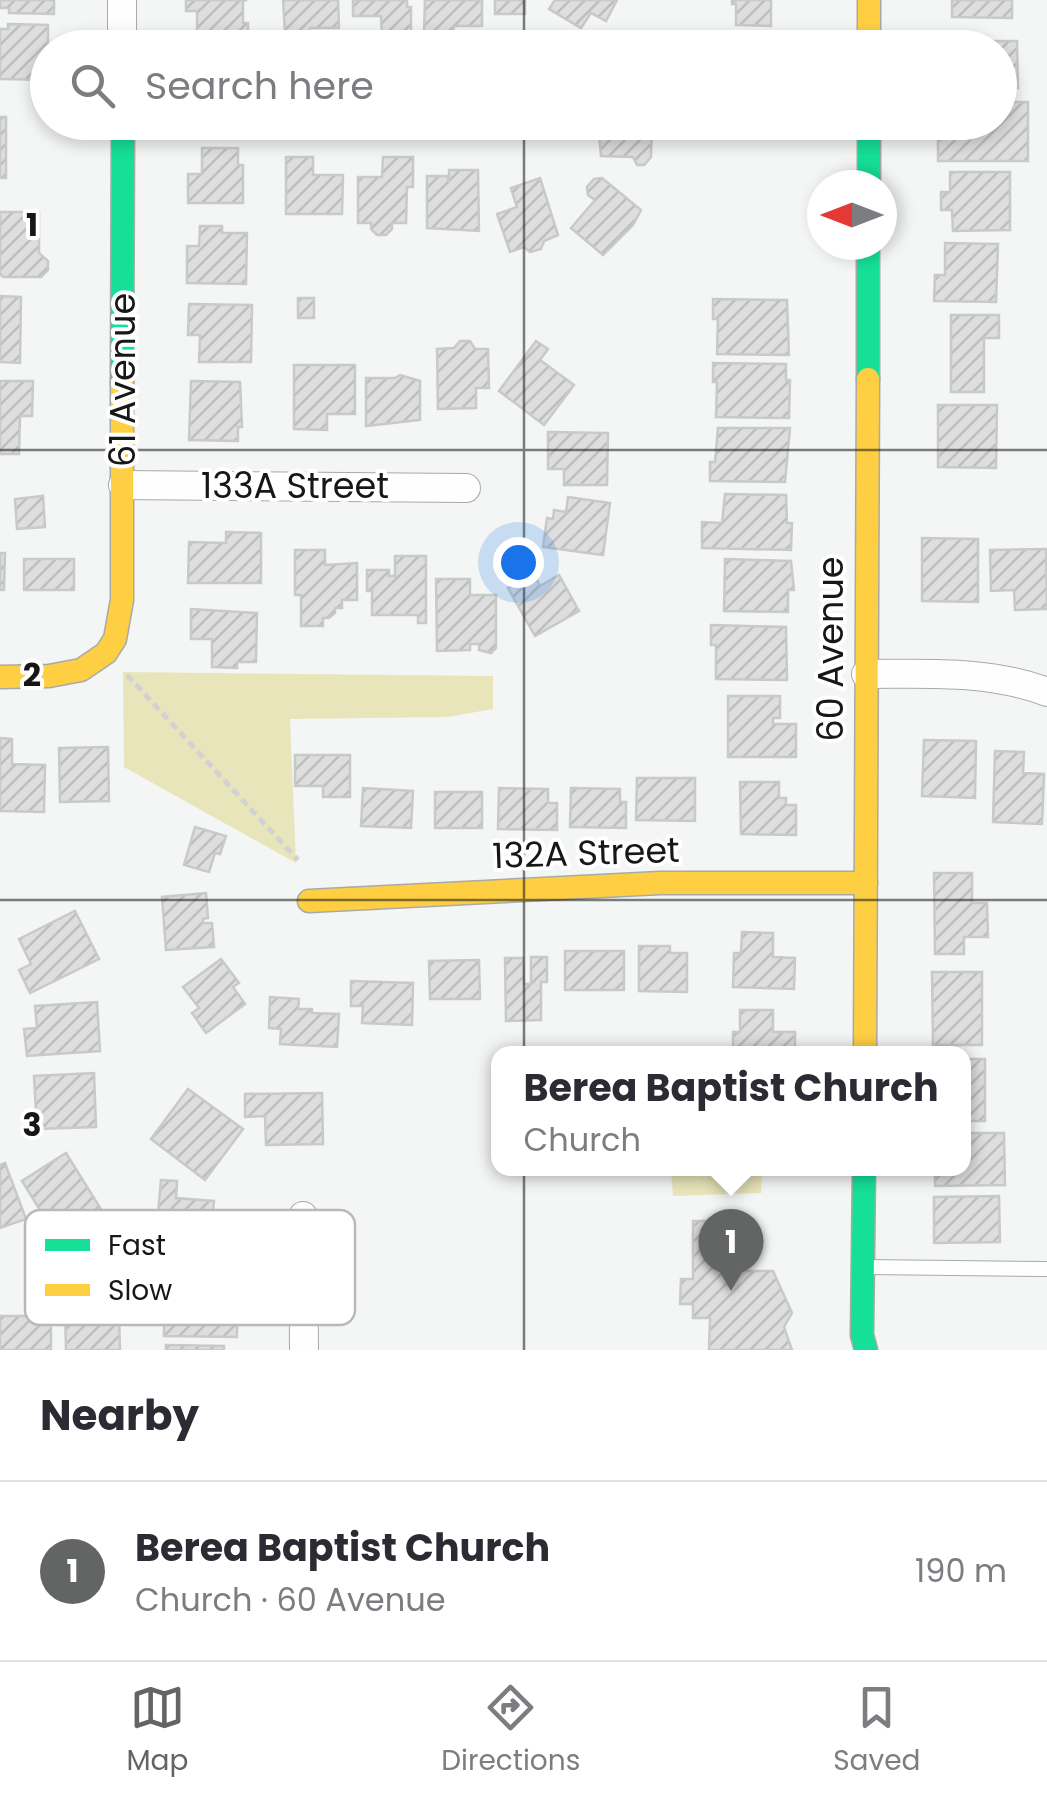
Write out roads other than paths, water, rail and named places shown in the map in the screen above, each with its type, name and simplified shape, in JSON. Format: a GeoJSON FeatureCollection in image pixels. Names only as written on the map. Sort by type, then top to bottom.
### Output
{"type":"FeatureCollection","features":[{"type":"Feature","properties":{"kind":"street"},"geometry":{"type":"LineString","coordinates":[[122,0],[122,30]]}},
{"type":"Feature","properties":{"kind":"street"},"geometry":{"type":"LineString","coordinates":[[869,30],[870,0]]}},
{"type":"Feature","properties":{"kind":"street","name":"61 Avenue"},"geometry":{"type":"LineString","coordinates":[[0,677],[54,677],[88,667],[107,652],[116,636],[122,600],[124,485],[123,140]]}},
{"type":"Feature","properties":{"kind":"street"},"geometry":{"type":"LineString","coordinates":[[868,170],[869,140]]}},
{"type":"Feature","properties":{"kind":"street","name":"60 Avenue"},"geometry":{"type":"LineString","coordinates":[[865,1046],[868,260]]}},
{"type":"Feature","properties":{"kind":"street","name":"133A Street"},"geometry":{"type":"LineString","coordinates":[[124,485],[466,488]]}},
{"type":"Feature","properties":{"kind":"street"},"geometry":{"type":"LineString","coordinates":[[866,674],[977,676],[1047,692]]}},
{"type":"Feature","properties":{"kind":"street","name":"132A Street"},"geometry":{"type":"LineString","coordinates":[[309,901],[660,883],[866,882]]}},
{"type":"Feature","properties":{"kind":"street"},"geometry":{"type":"LineString","coordinates":[[862,1345],[864,1176]]}},
{"type":"Feature","properties":{"kind":"street"},"geometry":{"type":"LineString","coordinates":[[304,1325],[304,1350]]}},
{"type":"Feature","properties":{"kind":"lane"},"geometry":{"type":"LineString","coordinates":[[864,1267],[1047,1269]]}},
{"type":"Feature","properties":{"kind":"place","name":"Berea Baptist Church"},"geometry":{"type":"Point","coordinates":[731,1291]}}]}
